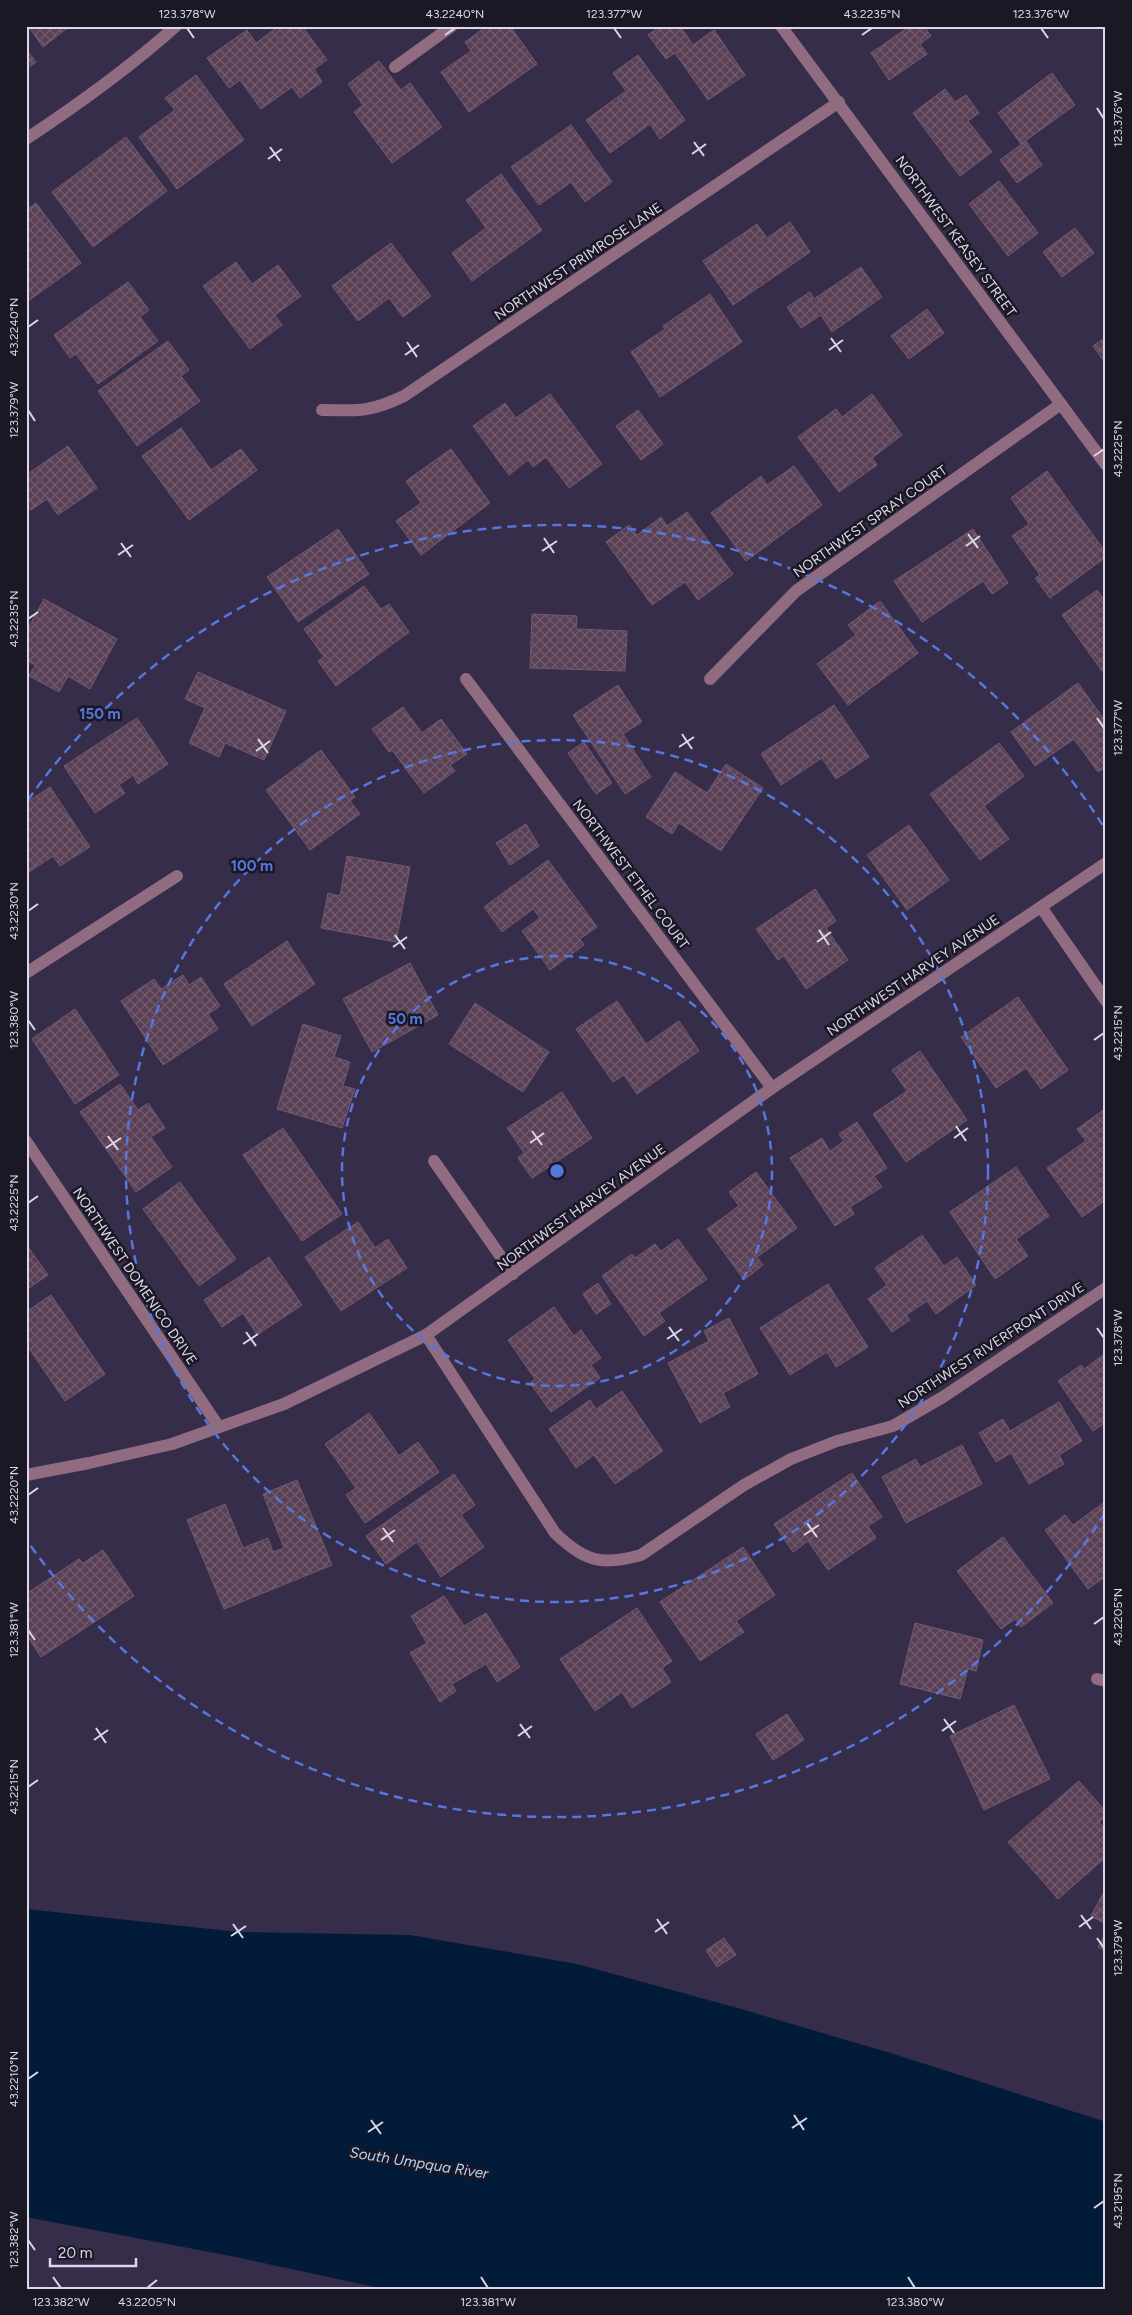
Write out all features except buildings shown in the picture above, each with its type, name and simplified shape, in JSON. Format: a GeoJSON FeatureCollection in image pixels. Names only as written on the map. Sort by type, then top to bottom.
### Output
{"type":"FeatureCollection","features":[{"type":"Feature","properties":{"kind":"street"},"geometry":{"type":"LineString","coordinates":[[26,139],[85,100],[130,66],[176,26]]}},
{"type":"Feature","properties":{"kind":"street"},"geometry":{"type":"LineString","coordinates":[[395,68],[452,26]]}},
{"type":"Feature","properties":{"kind":"street","name":"NORTHWEST KEASEY STREET"},"geometry":{"type":"LineString","coordinates":[[781,26],[1106,465]]}},
{"type":"Feature","properties":{"kind":"street","name":"NORTHWEST PRIMROSE LANE"},"geometry":{"type":"LineString","coordinates":[[322,410],[357,411],[380,408],[404,396],[839,102]]}},
{"type":"Feature","properties":{"kind":"street","name":"NORTHWEST SPRAY COURT"},"geometry":{"type":"LineString","coordinates":[[710,679],[796,591],[1061,404]]}},
{"type":"Feature","properties":{"kind":"street","name":"NORTHWEST ETHEL COURT"},"geometry":{"type":"LineString","coordinates":[[466,679],[772,1088]]}},
{"type":"Feature","properties":{"kind":"street","name":"NORTHWEST HARVEY AVENUE"},"geometry":{"type":"LineString","coordinates":[[26,1476],[172,1444],[284,1404],[426,1336],[772,1088],[1106,864]]}},
{"type":"Feature","properties":{"kind":"street"},"geometry":{"type":"LineString","coordinates":[[26,973],[177,876]]}},
{"type":"Feature","properties":{"kind":"street"},"geometry":{"type":"LineString","coordinates":[[1041,907],[1106,1001]]}},
{"type":"Feature","properties":{"kind":"street","name":"NORTHWEST DOMENICO DRIVE"},"geometry":{"type":"LineString","coordinates":[[26,1141],[219,1427]]}},
{"type":"Feature","properties":{"kind":"street"},"geometry":{"type":"LineString","coordinates":[[434,1161],[513,1274]]}},
{"type":"Feature","properties":{"kind":"street","name":"NORTHWEST RIVERFRONT DRIVE"},"geometry":{"type":"LineString","coordinates":[[426,1336],[555,1533],[571,1549],[605,1562],[641,1555],[744,1485],[791,1459],[837,1441],[893,1426],[943,1397],[1106,1288]]}},
{"type":"Feature","properties":{"kind":"water","name":"South Umpqua River"},"geometry":{"type":"Polygon","coordinates":[[[26,1909],[238,1932],[410,1935],[577,1964],[741,2009],[897,2055],[1106,2122],[1106,2289],[384,2289],[236,2257],[26,2217],[26,1909]]]}}]}
